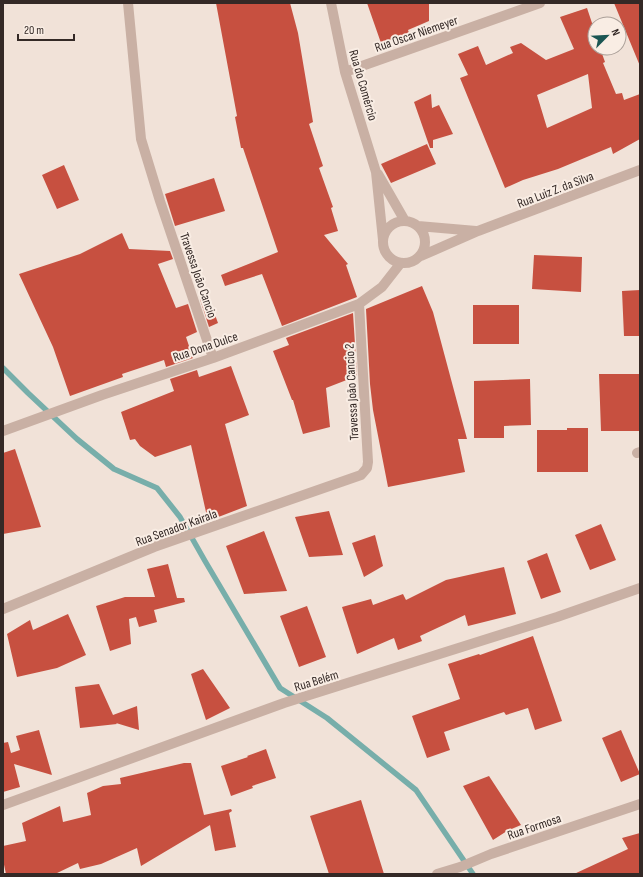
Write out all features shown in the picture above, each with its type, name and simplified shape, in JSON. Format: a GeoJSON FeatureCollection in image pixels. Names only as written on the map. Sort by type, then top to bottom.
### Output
{"type":"FeatureCollection","features":[{"type":"Feature","properties":{"kind":"street","name":"Travessa João Cancio"},"geometry":{"type":"LineString","coordinates":[[128,3],[141,139],[160,201],[213,358]]}},
{"type":"Feature","properties":{"kind":"street","name":"Rua do Comércio"},"geometry":{"type":"LineString","coordinates":[[331,3],[345,72],[376,172],[383,240]]}},
{"type":"Feature","properties":{"kind":"street","name":"Rua Oscar Niemeyer"},"geometry":{"type":"LineString","coordinates":[[345,72],[540,3]]}},
{"type":"Feature","properties":{"kind":"street","name":"Rua Luiz Z. da Silva"},"geometry":{"type":"LineString","coordinates":[[421,256],[478,231],[640,170]]}},
{"type":"Feature","properties":{"kind":"street","name":"Rua do Comércio"},"geometry":{"type":"LineString","coordinates":[[376,172],[405,221]]}},
{"type":"Feature","properties":{"kind":"street"},"geometry":{"type":"LineString","coordinates":[[405,221],[412,222],[418,226],[422,231],[426,244],[421,256],[412,262],[400,264],[389,258],[383,247],[383,240],[388,228],[392,224],[405,221]]}},
{"type":"Feature","properties":{"kind":"street","name":"Rua Luiz Z. da Silva"},"geometry":{"type":"LineString","coordinates":[[418,226],[478,231]]}},
{"type":"Feature","properties":{"kind":"street","name":"Rua Dona Dulce"},"geometry":{"type":"LineString","coordinates":[[3,431],[102,395],[213,358],[360,304],[382,287],[400,264]]}},
{"type":"Feature","properties":{"kind":"street","name":"Travessa João Cancio 2"},"geometry":{"type":"LineString","coordinates":[[360,304],[368,462],[367,468],[361,476]]}},
{"type":"Feature","properties":{"kind":"street","name":"Rua Senador Kairala"},"geometry":{"type":"LineString","coordinates":[[3,609],[172,541],[361,476]]}},
{"type":"Feature","properties":{"kind":"street","name":"Rua Belém"},"geometry":{"type":"LineString","coordinates":[[3,805],[284,703],[557,617],[640,588]]}},
{"type":"Feature","properties":{"kind":"street","name":"Rua Formosa"},"geometry":{"type":"LineString","coordinates":[[437,874],[460,867],[491,854],[640,804]]}},
{"type":"Feature","properties":{"kind":"building"},"geometry":{"type":"Polygon","coordinates":[[[216,3],[290,3],[298,33],[313,122],[309,124],[323,166],[319,168],[333,207],[331,208],[338,231],[324,235],[348,264],[346,265],[357,297],[282,326],[262,274],[225,286],[221,275],[278,252],[243,148],[241,148],[235,117],[237,116],[216,3]]]}},
{"type":"Feature","properties":{"kind":"building"},"geometry":{"type":"Polygon","coordinates":[[[367,3],[429,3],[429,21],[408,30],[409,33],[381,43],[367,3]]]}},
{"type":"Feature","properties":{"kind":"building"},"geometry":{"type":"Polygon","coordinates":[[[614,3],[640,3],[640,66],[627,34],[627,16],[619,16],[614,3]]]}},
{"type":"Feature","properties":{"kind":"building"},"geometry":{"type":"Polygon","coordinates":[[[587,8],[590,16],[587,16],[587,56],[603,56],[605,62],[603,63],[616,94],[622,93],[624,100],[640,94],[640,139],[613,154],[611,147],[558,169],[523,180],[505,188],[460,78],[468,75],[458,54],[478,46],[486,65],[513,53],[510,47],[521,43],[546,60],[574,49],[560,17],[587,8]],[[588,74],[537,95],[547,128],[592,108],[588,74]]]}},
{"type":"Feature","properties":{"kind":"building"},"geometry":{"type":"Polygon","coordinates":[[[431,94],[432,108],[439,105],[453,134],[433,140],[433,148],[430,148],[414,102],[431,94]]]}},
{"type":"Feature","properties":{"kind":"building"},"geometry":{"type":"Polygon","coordinates":[[[427,144],[436,164],[391,183],[381,164],[427,144]]]}},
{"type":"Feature","properties":{"kind":"building"},"geometry":{"type":"Polygon","coordinates":[[[64,165],[79,200],[57,209],[42,175],[64,165]]]}},
{"type":"Feature","properties":{"kind":"building"},"geometry":{"type":"Polygon","coordinates":[[[214,178],[225,211],[175,226],[165,194],[214,178]]]}},
{"type":"Feature","properties":{"kind":"building"},"geometry":{"type":"Polygon","coordinates":[[[122,233],[129,249],[170,251],[173,259],[158,264],[176,308],[188,304],[197,332],[186,337],[193,358],[166,367],[164,360],[122,374],[123,377],[70,396],[53,347],[19,274],[80,254],[122,233]]]}},
{"type":"Feature","properties":{"kind":"building"},"geometry":{"type":"Polygon","coordinates":[[[534,255],[582,257],[581,292],[532,289],[534,255]]]}},
{"type":"Feature","properties":{"kind":"building"},"geometry":{"type":"Polygon","coordinates":[[[422,286],[433,312],[467,439],[458,439],[465,472],[388,487],[373,410],[366,309],[422,286]]]}},
{"type":"Feature","properties":{"kind":"building"},"geometry":{"type":"Polygon","coordinates":[[[640,290],[640,336],[624,336],[622,291],[640,290]]]}},
{"type":"Feature","properties":{"kind":"building"},"geometry":{"type":"Polygon","coordinates":[[[208,296],[218,323],[209,327],[200,299],[208,296]]]}},
{"type":"Feature","properties":{"kind":"building"},"geometry":{"type":"Polygon","coordinates":[[[473,305],[519,305],[519,344],[473,344],[473,305]]]}},
{"type":"Feature","properties":{"kind":"building"},"geometry":{"type":"Polygon","coordinates":[[[353,313],[357,376],[326,388],[330,427],[303,434],[293,400],[273,351],[289,345],[286,338],[353,313]]]}},
{"type":"Feature","properties":{"kind":"building"},"geometry":{"type":"Polygon","coordinates":[[[231,366],[249,415],[225,424],[247,506],[208,521],[191,445],[155,457],[140,446],[135,439],[130,440],[121,412],[174,391],[170,379],[197,370],[199,377],[231,366]]]}},
{"type":"Feature","properties":{"kind":"building"},"geometry":{"type":"Polygon","coordinates":[[[599,374],[640,374],[640,431],[601,431],[599,374]]]}},
{"type":"Feature","properties":{"kind":"building"},"geometry":{"type":"Polygon","coordinates":[[[530,379],[531,425],[504,426],[504,438],[474,438],[474,381],[530,379]]]}},
{"type":"Feature","properties":{"kind":"building"},"geometry":{"type":"Polygon","coordinates":[[[567,428],[588,428],[588,472],[537,472],[537,430],[567,430],[567,428]]]}},
{"type":"Feature","properties":{"kind":"building"},"geometry":{"type":"Polygon","coordinates":[[[15,449],[41,527],[3,534],[3,453],[15,449]]]}},
{"type":"Feature","properties":{"kind":"building"},"geometry":{"type":"Polygon","coordinates":[[[329,511],[343,555],[309,557],[295,517],[329,511]]]}},
{"type":"Feature","properties":{"kind":"building"},"geometry":{"type":"Polygon","coordinates":[[[601,524],[616,560],[590,570],[575,535],[601,524]]]}},
{"type":"Feature","properties":{"kind":"building"},"geometry":{"type":"Polygon","coordinates":[[[264,531],[287,591],[244,594],[226,546],[264,531]]]}},
{"type":"Feature","properties":{"kind":"building"},"geometry":{"type":"Polygon","coordinates":[[[375,535],[383,566],[364,577],[352,543],[375,535]]]}},
{"type":"Feature","properties":{"kind":"building"},"geometry":{"type":"Polygon","coordinates":[[[547,553],[561,592],[541,599],[527,561],[547,553]]]}},
{"type":"Feature","properties":{"kind":"building"},"geometry":{"type":"Polygon","coordinates":[[[168,564],[177,598],[184,598],[185,602],[154,610],[157,622],[139,627],[136,617],[129,619],[131,644],[110,651],[96,606],[125,597],[155,597],[147,569],[168,564]]]}},
{"type":"Feature","properties":{"kind":"building"},"geometry":{"type":"Polygon","coordinates":[[[504,567],[516,614],[468,626],[465,615],[420,636],[422,641],[398,650],[394,638],[357,654],[342,607],[371,599],[373,605],[403,594],[406,600],[446,580],[504,567]]]}},
{"type":"Feature","properties":{"kind":"building"},"geometry":{"type":"Polygon","coordinates":[[[307,606],[326,657],[299,667],[280,616],[307,606]]]}},
{"type":"Feature","properties":{"kind":"building"},"geometry":{"type":"Polygon","coordinates":[[[68,614],[86,655],[57,668],[17,677],[7,634],[30,620],[33,630],[68,614]]]}},
{"type":"Feature","properties":{"kind":"building"},"geometry":{"type":"Polygon","coordinates":[[[533,636],[562,721],[535,730],[528,708],[506,715],[504,712],[444,732],[450,750],[427,758],[412,716],[460,699],[448,664],[479,654],[480,655],[533,636]]]}},
{"type":"Feature","properties":{"kind":"building"},"geometry":{"type":"Polygon","coordinates":[[[203,669],[230,708],[206,720],[191,674],[203,669]]]}},
{"type":"Feature","properties":{"kind":"building"},"geometry":{"type":"Polygon","coordinates":[[[99,684],[113,715],[137,706],[139,730],[116,723],[117,724],[80,728],[75,687],[99,684]]]}},
{"type":"Feature","properties":{"kind":"building"},"geometry":{"type":"Polygon","coordinates":[[[39,730],[52,775],[14,764],[20,787],[3,792],[3,743],[8,742],[11,753],[20,750],[16,736],[39,730]]]}},
{"type":"Feature","properties":{"kind":"building"},"geometry":{"type":"Polygon","coordinates":[[[621,730],[640,774],[621,782],[602,738],[621,730]]]}},
{"type":"Feature","properties":{"kind":"building"},"geometry":{"type":"Polygon","coordinates":[[[266,749],[276,778],[252,786],[253,788],[231,796],[221,766],[266,749]]]}},
{"type":"Feature","properties":{"kind":"building"},"geometry":{"type":"Polygon","coordinates":[[[184,763],[191,763],[204,815],[231,809],[232,811],[229,813],[236,847],[215,851],[210,825],[141,866],[137,848],[101,864],[80,869],[78,863],[55,874],[6,874],[3,860],[3,846],[26,841],[22,823],[60,806],[63,822],[91,815],[87,793],[103,786],[121,784],[120,778],[184,763]]]}},
{"type":"Feature","properties":{"kind":"building"},"geometry":{"type":"Polygon","coordinates":[[[489,776],[521,825],[507,831],[493,840],[463,786],[489,776]]]}},
{"type":"Feature","properties":{"kind":"building"},"geometry":{"type":"Polygon","coordinates":[[[361,800],[384,874],[329,874],[310,816],[361,800]]]}},
{"type":"Feature","properties":{"kind":"building"},"geometry":{"type":"Polygon","coordinates":[[[640,833],[640,874],[574,874],[628,849],[622,838],[640,833]]]}},
{"type":"Feature","properties":{"kind":"waterway"},"geometry":{"type":"LineString","coordinates":[[3,368],[77,439],[114,469],[157,488],[180,517],[280,688],[327,718],[416,790],[473,874]]}}]}
